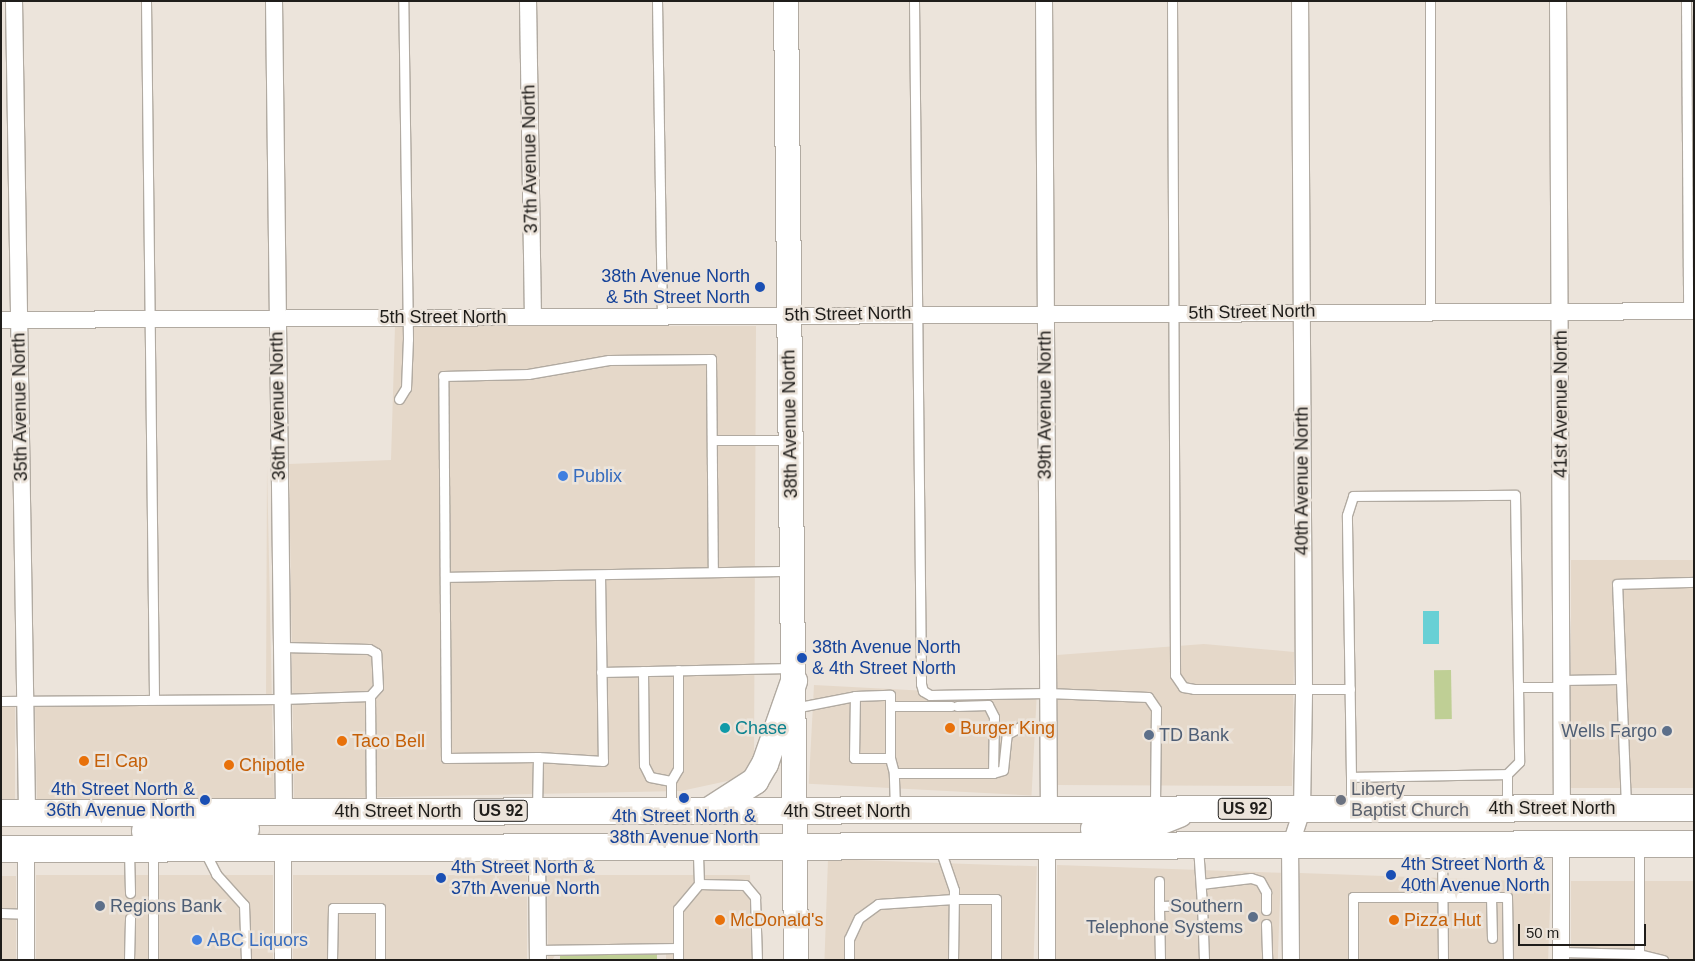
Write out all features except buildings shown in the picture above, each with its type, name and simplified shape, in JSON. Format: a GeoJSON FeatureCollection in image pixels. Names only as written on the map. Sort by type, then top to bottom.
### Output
{"type":"FeatureCollection","features":[{"type":"Feature","properties":{"kind":"main road","name":"38th Avenue North"},"geometry":{"type":"LineString","coordinates":[[786,1],[796,811],[796,960]]}},
{"type":"Feature","properties":{"kind":"main road"},"geometry":{"type":"LineString","coordinates":[[710,810],[755,781],[765,764],[794,674]]}},
{"type":"Feature","properties":{"kind":"main road"},"geometry":{"type":"LineString","coordinates":[[1442,846],[1475,828],[1538,827],[1562,808]]}},
{"type":"Feature","properties":{"kind":"main road"},"geometry":{"type":"LineString","coordinates":[[1561,845],[1579,828],[1650,827],[1687,808]]}},
{"type":"Feature","properties":{"kind":"main road","name":"4th Street North"},"geometry":{"type":"LineString","coordinates":[[1,813],[1687,808]]}},
{"type":"Feature","properties":{"kind":"main road"},"geometry":{"type":"LineString","coordinates":[[1047,846],[1063,832],[1147,827],[1169,821],[1189,809]]}},
{"type":"Feature","properties":{"kind":"main road"},"geometry":{"type":"LineString","coordinates":[[388,849],[390,841],[404,833],[523,832],[533,824],[537,810]]}},
{"type":"Feature","properties":{"kind":"main road"},"geometry":{"type":"LineString","coordinates":[[14,849],[44,833],[240,830],[267,826],[284,811]]}},
{"type":"Feature","properties":{"kind":"main road","name":"4th Street North"},"geometry":{"type":"LineString","coordinates":[[14,849],[796,846],[1290,847],[1694,844]]}},
{"type":"Feature","properties":{"kind":"street","name":"35th Avenue North"},"geometry":{"type":"LineString","coordinates":[[14,1],[27,814]]}},
{"type":"Feature","properties":{"kind":"street","name":"36th Avenue North"},"geometry":{"type":"LineString","coordinates":[[274,1],[284,811]]}},
{"type":"Feature","properties":{"kind":"street","name":"37th Avenue North"},"geometry":{"type":"LineString","coordinates":[[528,1],[533,316]]}},
{"type":"Feature","properties":{"kind":"street","name":"39th Avenue North"},"geometry":{"type":"LineString","coordinates":[[1044,1],[1048,809]]}},
{"type":"Feature","properties":{"kind":"street","name":"40th Avenue North"},"geometry":{"type":"LineString","coordinates":[[1291,960],[1290,847],[1302,809],[1304,690],[1300,1]]}},
{"type":"Feature","properties":{"kind":"street","name":"41st Avenue North"},"geometry":{"type":"LineString","coordinates":[[1558,1],[1562,808]]}},
{"type":"Feature","properties":{"kind":"street","name":"5th Street North"},"geometry":{"type":"LineString","coordinates":[[1,320],[277,317],[789,316],[916,313],[1045,315],[1430,310],[1691,311]]}},
{"type":"Feature","properties":{"kind":"street"},"geometry":{"type":"LineString","coordinates":[[1561,845],[1561,956]]}},
{"type":"Feature","properties":{"kind":"street"},"geometry":{"type":"LineString","coordinates":[[1047,846],[1047,960]]}},
{"type":"Feature","properties":{"kind":"street"},"geometry":{"type":"LineString","coordinates":[[537,848],[538,955]]}},
{"type":"Feature","properties":{"kind":"street"},"geometry":{"type":"LineString","coordinates":[[14,849],[26,914],[26,960]]}},
{"type":"Feature","properties":{"kind":"street"},"geometry":{"type":"LineString","coordinates":[[283,849],[283,960]]}},
{"type":"Feature","properties":{"kind":"lane"},"geometry":{"type":"LineString","coordinates":[[146,1],[154,699]]}},
{"type":"Feature","properties":{"kind":"lane"},"geometry":{"type":"LineString","coordinates":[[398,399],[406,388],[402,1]]}},
{"type":"Feature","properties":{"kind":"lane"},"geometry":{"type":"LineString","coordinates":[[657,1],[662,316]]}},
{"type":"Feature","properties":{"kind":"lane"},"geometry":{"type":"LineString","coordinates":[[914,1],[921,684],[930,695],[1047,693],[1142,696],[1152,700],[1156,709],[1155,809]]}},
{"type":"Feature","properties":{"kind":"lane"},"geometry":{"type":"LineString","coordinates":[[1172,1],[1175,675],[1183,687],[1194,690],[1350,689]]}},
{"type":"Feature","properties":{"kind":"lane"},"geometry":{"type":"LineString","coordinates":[[1430,1],[1430,310]]}},
{"type":"Feature","properties":{"kind":"lane"},"geometry":{"type":"LineString","coordinates":[[1686,1],[1691,311]]}},
{"type":"Feature","properties":{"kind":"lane"},"geometry":{"type":"LineString","coordinates":[[600,574],[603,761],[538,757],[446,758],[443,376],[528,374],[609,360],[711,360],[713,572]]}},
{"type":"Feature","properties":{"kind":"lane"},"geometry":{"type":"LineString","coordinates":[[712,440],[790,440]]}},
{"type":"Feature","properties":{"kind":"lane"},"geometry":{"type":"LineString","coordinates":[[1351,809],[1347,515],[1353,496],[1515,495],[1519,762],[1508,774],[1508,808]]}},
{"type":"Feature","properties":{"kind":"lane"},"geometry":{"type":"LineString","coordinates":[[444,577],[792,571]]}},
{"type":"Feature","properties":{"kind":"lane"},"geometry":{"type":"LineString","coordinates":[[1626,808],[1624,708],[1620,680],[1617,584],[1694,582]]}},
{"type":"Feature","properties":{"kind":"lane"},"geometry":{"type":"LineString","coordinates":[[1,701],[282,699],[370,696],[378,688],[379,667],[376,653],[369,649],[282,647]]}},
{"type":"Feature","properties":{"kind":"lane"},"geometry":{"type":"LineString","coordinates":[[601,672],[678,670],[794,674]]}},
{"type":"Feature","properties":{"kind":"lane"},"geometry":{"type":"LineString","coordinates":[[671,810],[671,781],[678,769],[678,670]]}},
{"type":"Feature","properties":{"kind":"lane"},"geometry":{"type":"LineString","coordinates":[[643,671],[644,765],[650,777],[671,781]]}},
{"type":"Feature","properties":{"kind":"lane"},"geometry":{"type":"LineString","coordinates":[[1518,687],[1620,680]]}},
{"type":"Feature","properties":{"kind":"lane"},"geometry":{"type":"LineString","coordinates":[[794,708],[855,696],[890,695],[890,758],[894,773],[895,810]]}},
{"type":"Feature","properties":{"kind":"lane"},"geometry":{"type":"LineString","coordinates":[[370,696],[371,811]]}},
{"type":"Feature","properties":{"kind":"lane"},"geometry":{"type":"LineString","coordinates":[[855,696],[854,758],[890,758]]}},
{"type":"Feature","properties":{"kind":"lane"},"geometry":{"type":"LineString","coordinates":[[890,706],[988,705],[994,717],[993,773]]}},
{"type":"Feature","properties":{"kind":"lane"},"geometry":{"type":"LineString","coordinates":[[894,773],[993,773],[1003,770],[1007,734],[1020,727],[1047,727]]}},
{"type":"Feature","properties":{"kind":"lane"},"geometry":{"type":"LineString","coordinates":[[537,810],[538,757]]}},
{"type":"Feature","properties":{"kind":"lane"},"geometry":{"type":"LineString","coordinates":[[1351,777],[1508,774]]}},
{"type":"Feature","properties":{"kind":"lane"},"geometry":{"type":"LineString","coordinates":[[1639,845],[1639,954]]}},
{"type":"Feature","properties":{"kind":"lane"},"geometry":{"type":"LineString","coordinates":[[939,846],[954,894],[953,960]]}},
{"type":"Feature","properties":{"kind":"lane"},"geometry":{"type":"LineString","coordinates":[[1198,846],[1204,960]]}},
{"type":"Feature","properties":{"kind":"lane"},"geometry":{"type":"LineString","coordinates":[[1442,846],[1443,960]]}},
{"type":"Feature","properties":{"kind":"lane"},"geometry":{"type":"LineString","coordinates":[[678,960],[678,909],[699,884],[698,847]]}},
{"type":"Feature","properties":{"kind":"lane"},"geometry":{"type":"LineString","coordinates":[[130,893],[141,849]]}},
{"type":"Feature","properties":{"kind":"lane"},"geometry":{"type":"LineString","coordinates":[[141,849],[153,960]]}},
{"type":"Feature","properties":{"kind":"lane"},"geometry":{"type":"LineString","coordinates":[[204,849],[216,874],[244,905],[246,960]]}},
{"type":"Feature","properties":{"kind":"lane"},"geometry":{"type":"LineString","coordinates":[[1201,884],[1251,878],[1260,881],[1266,892],[1266,910]]}},
{"type":"Feature","properties":{"kind":"lane"},"geometry":{"type":"LineString","coordinates":[[1159,882],[1160,960]]}},
{"type":"Feature","properties":{"kind":"lane"},"geometry":{"type":"LineString","coordinates":[[699,884],[744,885],[755,896],[757,960]]}},
{"type":"Feature","properties":{"kind":"lane"},"geometry":{"type":"LineString","coordinates":[[849,960],[849,939],[859,918],[878,904],[954,894],[996,898],[996,960]]}},
{"type":"Feature","properties":{"kind":"lane"},"geometry":{"type":"LineString","coordinates":[[1353,960],[1353,897],[1507,897],[1508,960]]}},
{"type":"Feature","properties":{"kind":"lane"},"geometry":{"type":"LineString","coordinates":[[1443,897],[1448,905],[1449,960]]}},
{"type":"Feature","properties":{"kind":"lane"},"geometry":{"type":"LineString","coordinates":[[1491,897],[1492,938]]}},
{"type":"Feature","properties":{"kind":"lane"},"geometry":{"type":"LineString","coordinates":[[1159,906],[1202,905]]}},
{"type":"Feature","properties":{"kind":"lane"},"geometry":{"type":"LineString","coordinates":[[332,960],[333,908],[380,908],[380,960]]}},
{"type":"Feature","properties":{"kind":"lane"},"geometry":{"type":"LineString","coordinates":[[1,913],[26,914]]}},
{"type":"Feature","properties":{"kind":"lane"},"geometry":{"type":"LineString","coordinates":[[129,960],[130,918]]}},
{"type":"Feature","properties":{"kind":"lane"},"geometry":{"type":"LineString","coordinates":[[1266,924],[1267,960]]}},
{"type":"Feature","properties":{"kind":"lane"},"geometry":{"type":"LineString","coordinates":[[538,955],[678,948]]}},
{"type":"Feature","properties":{"kind":"lane"},"geometry":{"type":"LineString","coordinates":[[1561,956],[1639,954],[1663,960]]}},
{"type":"Feature","properties":{"kind":"shaded area"},"geometry":{"type":"Polygon","coordinates":[[[395,326],[756,326],[754,764],[746,777],[681,791],[294,799],[289,464],[391,460],[395,326]]]}},
{"type":"Feature","properties":{"kind":"shaded area"},"geometry":{"type":"Polygon","coordinates":[[[267,465],[274,799],[37,804],[35,701],[266,704],[267,465]]]}},
{"type":"Feature","properties":{"kind":"shaded area"},"geometry":{"type":"Polygon","coordinates":[[[1571,560],[1694,560],[1694,788],[1571,788],[1571,560]]]}},
{"type":"Feature","properties":{"kind":"shaded area"},"geometry":{"type":"Polygon","coordinates":[[[1204,644],[1294,652],[1292,786],[1058,785],[1057,655],[1204,644]]]}},
{"type":"Feature","properties":{"kind":"shaded area"},"geometry":{"type":"Polygon","coordinates":[[[814,685],[1037,697],[1032,796],[809,784],[814,685]]]}},
{"type":"Feature","properties":{"kind":"shaded area"},"geometry":{"type":"Polygon","coordinates":[[[1,701],[15,701],[15,804],[1,804],[1,701]]]}},
{"type":"Feature","properties":{"kind":"shaded area"},"geometry":{"type":"Polygon","coordinates":[[[828,859],[1037,866],[1034,960],[824,960],[828,859]]]}},
{"type":"Feature","properties":{"kind":"shaded area"},"geometry":{"type":"Polygon","coordinates":[[[1057,865],[1281,873],[1278,960],[1054,960],[1057,865]]]}},
{"type":"Feature","properties":{"kind":"shaded area"},"geometry":{"type":"Polygon","coordinates":[[[1300,873],[1551,882],[1548,960],[1297,960],[1300,873]]]}},
{"type":"Feature","properties":{"kind":"shaded area"},"geometry":{"type":"Polygon","coordinates":[[[36,875],[273,875],[273,960],[36,960],[36,875]]]}},
{"type":"Feature","properties":{"kind":"shaded area"},"geometry":{"type":"Polygon","coordinates":[[[293,875],[527,875],[527,960],[293,960],[293,875]]]}},
{"type":"Feature","properties":{"kind":"shaded area"},"geometry":{"type":"Polygon","coordinates":[[[547,875],[750,875],[754,960],[666,960],[666,954],[657,947],[560,948],[552,960],[548,960],[547,875]]]}},
{"type":"Feature","properties":{"kind":"shaded area"},"geometry":{"type":"Polygon","coordinates":[[[1,876],[16,876],[16,960],[1,960],[1,876]]]}},
{"type":"Feature","properties":{"kind":"shaded area"},"geometry":{"type":"Polygon","coordinates":[[[1571,881],[1694,881],[1694,960],[1571,960],[1571,881]]]}},
{"type":"Feature","properties":{"kind":"green space"},"geometry":{"type":"Polygon","coordinates":[[[1434,670],[1451,670],[1452,719],[1435,719],[1434,670]]]}},
{"type":"Feature","properties":{"kind":"green space"},"geometry":{"type":"Polygon","coordinates":[[[657,954],[657,960],[560,960],[560,955],[657,954]]]}},
{"type":"Feature","properties":{"kind":"water"},"geometry":{"type":"Polygon","coordinates":[[[1423,611],[1439,611],[1439,644],[1423,644],[1423,611]]]}},
{"type":"Feature","properties":{"kind":"place","name":"38th Avenue North & 5th Street North"},"geometry":{"type":"Point","coordinates":[760,287]}},
{"type":"Feature","properties":{"kind":"place","name":"Publix"},"geometry":{"type":"Point","coordinates":[563,476]}},
{"type":"Feature","properties":{"kind":"place","name":"38th Avenue North & 4th Street North"},"geometry":{"type":"Point","coordinates":[802,658]}},
{"type":"Feature","properties":{"kind":"place","name":"Chase"},"geometry":{"type":"Point","coordinates":[725,728]}},
{"type":"Feature","properties":{"kind":"place","name":"Burger King"},"geometry":{"type":"Point","coordinates":[950,728]}},
{"type":"Feature","properties":{"kind":"place","name":"Wells Fargo"},"geometry":{"type":"Point","coordinates":[1667,731]}},
{"type":"Feature","properties":{"kind":"place","name":"TD Bank"},"geometry":{"type":"Point","coordinates":[1149,735]}},
{"type":"Feature","properties":{"kind":"place","name":"Taco Bell"},"geometry":{"type":"Point","coordinates":[342,741]}},
{"type":"Feature","properties":{"kind":"place","name":"El Cap"},"geometry":{"type":"Point","coordinates":[84,761]}},
{"type":"Feature","properties":{"kind":"place","name":"Chipotle"},"geometry":{"type":"Point","coordinates":[229,765]}},
{"type":"Feature","properties":{"kind":"place","name":"4th Street North & 38th Avenue North"},"geometry":{"type":"Point","coordinates":[684,798]}},
{"type":"Feature","properties":{"kind":"place","name":"4th Street North & 36th Avenue North"},"geometry":{"type":"Point","coordinates":[205,800]}},
{"type":"Feature","properties":{"kind":"place","name":"Liberty Baptist Church"},"geometry":{"type":"Point","coordinates":[1341,800]}},
{"type":"Feature","properties":{"kind":"place","name":"4th Street North & 40th Avenue North"},"geometry":{"type":"Point","coordinates":[1391,875]}},
{"type":"Feature","properties":{"kind":"place","name":"4th Street North & 37th Avenue North"},"geometry":{"type":"Point","coordinates":[441,878]}},
{"type":"Feature","properties":{"kind":"place","name":"Regions Bank"},"geometry":{"type":"Point","coordinates":[100,906]}},
{"type":"Feature","properties":{"kind":"place","name":"Southern Telephone Systems"},"geometry":{"type":"Point","coordinates":[1253,917]}},
{"type":"Feature","properties":{"kind":"place","name":"McDonald's"},"geometry":{"type":"Point","coordinates":[720,920]}},
{"type":"Feature","properties":{"kind":"place","name":"Pizza Hut"},"geometry":{"type":"Point","coordinates":[1394,920]}},
{"type":"Feature","properties":{"kind":"place","name":"ABC Liquors"},"geometry":{"type":"Point","coordinates":[197,940]}}]}
